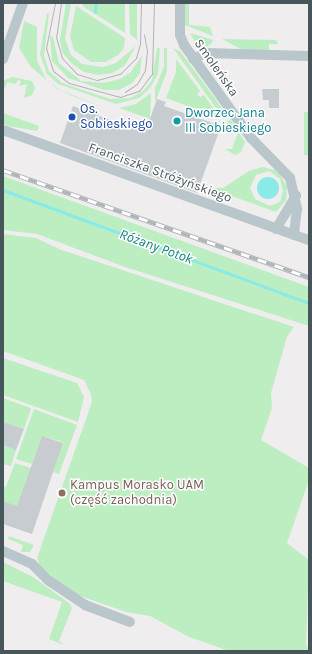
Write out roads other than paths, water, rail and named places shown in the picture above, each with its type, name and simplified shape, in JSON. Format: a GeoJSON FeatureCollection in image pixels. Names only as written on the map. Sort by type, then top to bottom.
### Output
{"type":"FeatureCollection","features":[{"type":"Feature","properties":{"kind":"street"},"geometry":{"type":"LineString","coordinates":[[3,59],[23,3]]}},
{"type":"Feature","properties":{"kind":"street","name":"Smoleńska"},"geometry":{"type":"LineString","coordinates":[[180,3],[181,38],[193,59],[251,138],[286,172],[296,196],[297,216],[294,235]]}},
{"type":"Feature","properties":{"kind":"street"},"geometry":{"type":"LineString","coordinates":[[193,59],[206,53],[309,56]]}},
{"type":"Feature","properties":{"kind":"street","name":"Franciszka Stróżyńskiego"},"geometry":{"type":"LineString","coordinates":[[3,130],[309,240]]}},
{"type":"Feature","properties":{"kind":"street"},"geometry":{"type":"LineString","coordinates":[[276,229],[296,196]]}},
{"type":"Feature","properties":{"kind":"street"},"geometry":{"type":"LineString","coordinates":[[3,551],[32,564],[48,580],[85,605],[130,622]]}},
{"type":"Feature","properties":{"kind":"water"},"geometry":{"type":"Polygon","coordinates":[[[268,177],[276,180],[279,188],[276,196],[268,199],[260,196],[257,188],[260,180],[268,177]]]}},
{"type":"Feature","properties":{"kind":"waterway"},"geometry":{"type":"LineString","coordinates":[[95,12],[96,3]]}},
{"type":"Feature","properties":{"kind":"waterway","name":"Różany Potok"},"geometry":{"type":"LineString","coordinates":[[3,190],[309,303]]}},
{"type":"Feature","properties":{"kind":"tram line"},"geometry":{"type":"LineString","coordinates":[[55,3],[46,48],[53,71],[69,83],[120,97],[139,91],[152,74],[154,3]]}},
{"type":"Feature","properties":{"kind":"tram line"},"geometry":{"type":"LineString","coordinates":[[61,3],[56,37],[62,58],[77,74],[97,80],[120,74],[136,58],[140,44],[141,3]]}},
{"type":"Feature","properties":{"kind":"tram line"},"geometry":{"type":"LineString","coordinates":[[125,92],[137,84],[145,70],[147,51],[144,34]]}},
{"type":"Feature","properties":{"kind":"railway"},"geometry":{"type":"LineString","coordinates":[[3,170],[309,277]]}},
{"type":"Feature","properties":{"kind":"place","name":"Os. Sobieskiego"},"geometry":{"type":"Point","coordinates":[72,117]}},
{"type":"Feature","properties":{"kind":"place","name":"Dworzec Jana III Sobieskiego"},"geometry":{"type":"Point","coordinates":[177,121]}},
{"type":"Feature","properties":{"kind":"place","name":"Kampus Morasko UAM (część zachodnia)"},"geometry":{"type":"Point","coordinates":[62,493]}}]}
